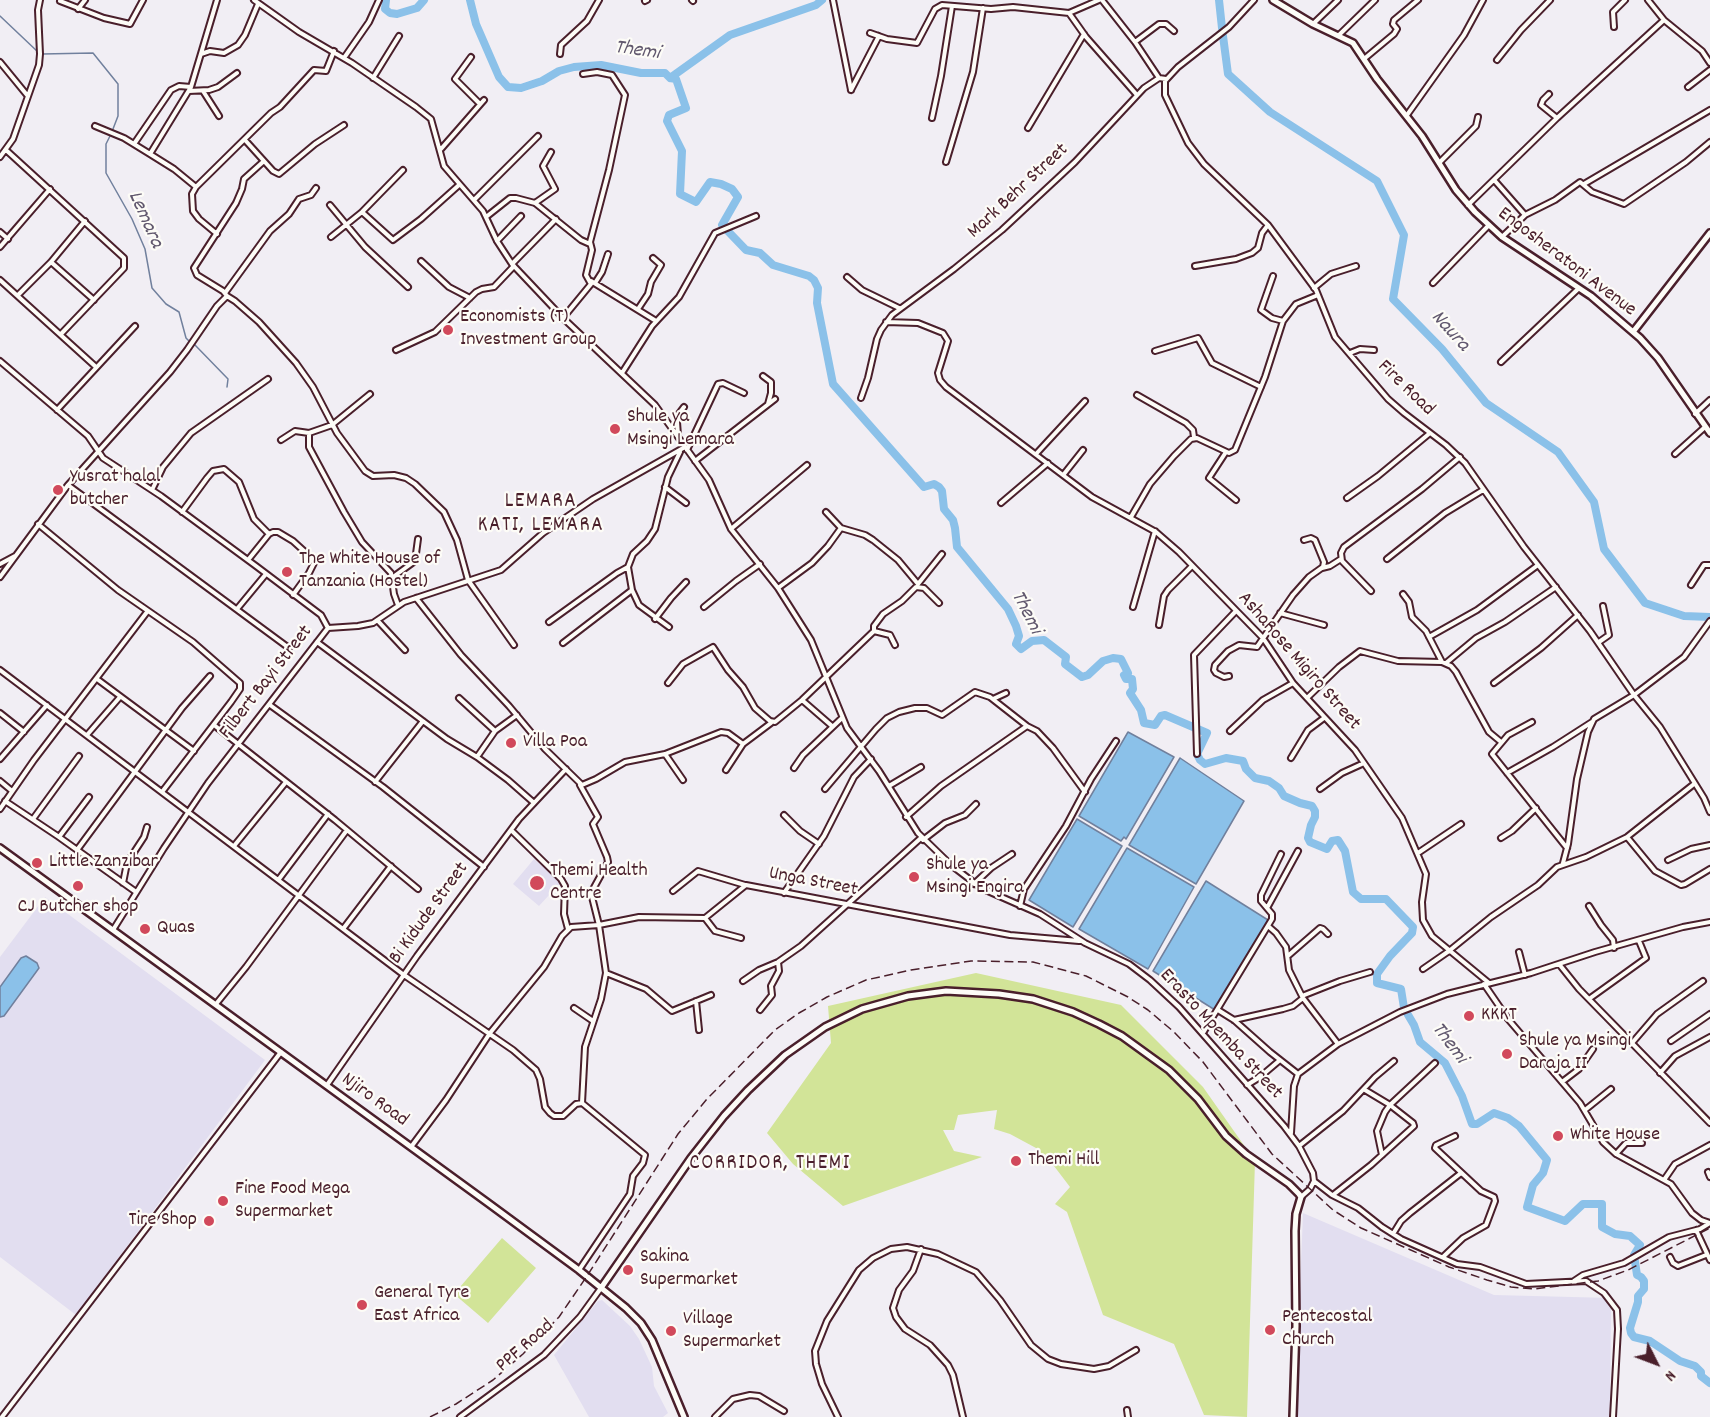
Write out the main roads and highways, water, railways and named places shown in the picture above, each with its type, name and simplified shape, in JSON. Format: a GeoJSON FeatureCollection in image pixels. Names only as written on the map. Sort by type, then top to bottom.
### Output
{"type":"FeatureCollection","features":[{"type":"Feature","properties":{"kind":"water"},"geometry":{"type":"Polygon","coordinates":[[[1128,732],[1174,757],[1126,839],[1124,837],[1121,841],[1079,816],[1128,732]]]}},
{"type":"Feature","properties":{"kind":"water"},"geometry":{"type":"Polygon","coordinates":[[[1180,758],[1244,801],[1196,884],[1129,845],[1180,758]]]}},
{"type":"Feature","properties":{"kind":"water"},"geometry":{"type":"Polygon","coordinates":[[[1077,819],[1122,846],[1073,927],[1029,900],[1077,819]]]}},
{"type":"Feature","properties":{"kind":"water"},"geometry":{"type":"Polygon","coordinates":[[[1127,848],[1194,887],[1148,969],[1079,929],[1127,848]]]}},
{"type":"Feature","properties":{"kind":"water"},"geometry":{"type":"Polygon","coordinates":[[[1206,881],[1268,920],[1215,1010],[1153,971],[1206,881]]]}},
{"type":"Feature","properties":{"kind":"water"},"geometry":{"type":"Polygon","coordinates":[[[26,956],[37,963],[39,968],[4,1016],[0,1017],[0,987],[21,958],[26,956]]]}},
{"type":"Feature","properties":{"kind":"waterway","name":"Themi"},"geometry":{"type":"LineString","coordinates":[[386,0],[385,9],[397,14],[417,8],[424,0]]}},
{"type":"Feature","properties":{"kind":"waterway","name":"Themi"},"geometry":{"type":"LineString","coordinates":[[470,0],[476,24],[499,77],[508,87],[521,88],[542,81],[559,71],[574,67],[601,65],[641,73],[665,73],[670,78],[676,79],[686,108],[669,115],[667,121],[682,151],[680,194],[696,202],[710,182],[732,189],[738,197],[722,225],[746,250],[760,253],[773,265],[809,276],[814,280],[818,288],[817,303],[833,384],[924,487],[934,484],[942,491],[944,509],[953,520],[957,547],[1008,609],[1019,636],[1016,644],[1021,649],[1032,641],[1044,640],[1066,657],[1065,664],[1082,677],[1088,675],[1103,661],[1113,658],[1121,659],[1128,673],[1124,675],[1126,679],[1132,679],[1133,689],[1130,693],[1141,710],[1144,723],[1155,725],[1161,716],[1165,715],[1207,733],[1197,754],[1205,764],[1226,758],[1243,761],[1246,769],[1255,778],[1269,781],[1279,788],[1284,796],[1312,806],[1315,817],[1308,838],[1310,842],[1327,849],[1332,841],[1338,840],[1345,851],[1353,892],[1361,899],[1386,899],[1413,927],[1412,933],[1377,974],[1377,983],[1401,989],[1404,1008],[1414,1025],[1420,1042],[1445,1063],[1462,1096],[1472,1124],[1477,1124],[1494,1113],[1508,1118],[1519,1126],[1547,1160],[1543,1173],[1533,1185],[1527,1207],[1565,1221],[1583,1204],[1602,1204],[1602,1227],[1615,1234],[1630,1236],[1640,1245],[1634,1255],[1637,1275],[1644,1281],[1644,1289],[1638,1296],[1630,1328],[1631,1333],[1634,1337],[1650,1341],[1680,1361],[1695,1366],[1701,1372],[1701,1376],[1710,1383]]}},
{"type":"Feature","properties":{"kind":"waterway","name":"Naura"},"geometry":{"type":"LineString","coordinates":[[670,78],[730,35],[816,5],[822,0]]}},
{"type":"Feature","properties":{"kind":"waterway","name":"Naura"},"geometry":{"type":"LineString","coordinates":[[1219,0],[1222,28]]}},
{"type":"Feature","properties":{"kind":"waterway","name":"Lemara"},"geometry":{"type":"LineString","coordinates":[[0,16],[38,52]]}},
{"type":"Feature","properties":{"kind":"waterway","name":"Naura"},"geometry":{"type":"LineString","coordinates":[[1223,36],[1228,74],[1270,112],[1377,181],[1404,235],[1393,299],[1442,349],[1486,403],[1558,452],[1594,502],[1604,549],[1645,603],[1684,616],[1710,617]]}},
{"type":"Feature","properties":{"kind":"waterway","name":"Lemara"},"geometry":{"type":"LineString","coordinates":[[42,54],[93,53],[118,84],[118,116],[113,129]]}},
{"type":"Feature","properties":{"kind":"waterway","name":"Lemara"},"geometry":{"type":"LineString","coordinates":[[110,136],[106,144],[106,173],[132,219],[145,249],[152,288],[166,304],[179,312],[186,338],[189,341]]}},
{"type":"Feature","properties":{"kind":"waterway","name":"Lemara"},"geometry":{"type":"LineString","coordinates":[[195,345],[228,379],[227,387]]}},
{"type":"Feature","properties":{"kind":"railway"},"geometry":{"type":"LineString","coordinates":[[430,1417],[456,1404],[493,1380],[523,1354],[559,1317],[678,1134],[707,1099],[775,1030],[827,997],[866,980],[911,970],[971,961],[1033,962],[1086,976],[1128,997],[1174,1032],[1203,1062],[1272,1154],[1333,1210],[1361,1228],[1449,1267],[1511,1287],[1534,1289],[1598,1281],[1628,1270],[1710,1228]]}},
{"type":"Feature","properties":{"kind":"place","name":"Economists (T) Investment Group"},"geometry":{"type":"Point","coordinates":[448,330]}},
{"type":"Feature","properties":{"kind":"place","name":"Shule ya Msingi Lemara"},"geometry":{"type":"Point","coordinates":[615,429]}},
{"type":"Feature","properties":{"kind":"place","name":"Yusrat halal butcher"},"geometry":{"type":"Point","coordinates":[58,490]}},
{"type":"Feature","properties":{"kind":"place","name":"The White House of Tanzania (Hostel)"},"geometry":{"type":"Point","coordinates":[287,572]}},
{"type":"Feature","properties":{"kind":"place","name":"Villa Poa"},"geometry":{"type":"Point","coordinates":[511,743]}},
{"type":"Feature","properties":{"kind":"place","name":"Little Zanzibar"},"geometry":{"type":"Point","coordinates":[37,863]}},
{"type":"Feature","properties":{"kind":"place","name":"Shule ya Msingi Engira"},"geometry":{"type":"Point","coordinates":[914,877]}},
{"type":"Feature","properties":{"kind":"place","name":"Themi Health Centre"},"geometry":{"type":"Point","coordinates":[537,883]}},
{"type":"Feature","properties":{"kind":"place","name":"CJ Butcher shop"},"geometry":{"type":"Point","coordinates":[78,886]}},
{"type":"Feature","properties":{"kind":"place","name":"Quas"},"geometry":{"type":"Point","coordinates":[145,929]}},
{"type":"Feature","properties":{"kind":"place","name":"KKKT"},"geometry":{"type":"Point","coordinates":[1469,1016]}},
{"type":"Feature","properties":{"kind":"place","name":"Shule ya Msingi Daraja II"},"geometry":{"type":"Point","coordinates":[1507,1054]}},
{"type":"Feature","properties":{"kind":"place","name":"White House"},"geometry":{"type":"Point","coordinates":[1558,1136]}},
{"type":"Feature","properties":{"kind":"place","name":"Themi Hill"},"geometry":{"type":"Point","coordinates":[1016,1161]}},
{"type":"Feature","properties":{"kind":"place","name":"Fine Food Mega Supermarket"},"geometry":{"type":"Point","coordinates":[223,1201]}},
{"type":"Feature","properties":{"kind":"place","name":"Tire Shop"},"geometry":{"type":"Point","coordinates":[209,1221]}},
{"type":"Feature","properties":{"kind":"place","name":"Sakina Supermarket"},"geometry":{"type":"Point","coordinates":[628,1270]}},
{"type":"Feature","properties":{"kind":"place","name":"General Tyre East Africa"},"geometry":{"type":"Point","coordinates":[362,1305]}},
{"type":"Feature","properties":{"kind":"place","name":"Pentecostal Church"},"geometry":{"type":"Point","coordinates":[1270,1330]}},
{"type":"Feature","properties":{"kind":"place","name":"Village Supermarket"},"geometry":{"type":"Point","coordinates":[671,1331]}},
{"type":"Feature","properties":{"kind":"district","name":"LEMARA KATI, LEMARA"},"geometry":{"type":"Point","coordinates":[541,515]}},
{"type":"Feature","properties":{"kind":"district","name":"CORRIDOR, THEMI"},"geometry":{"type":"Point","coordinates":[770,1165]}}]}
